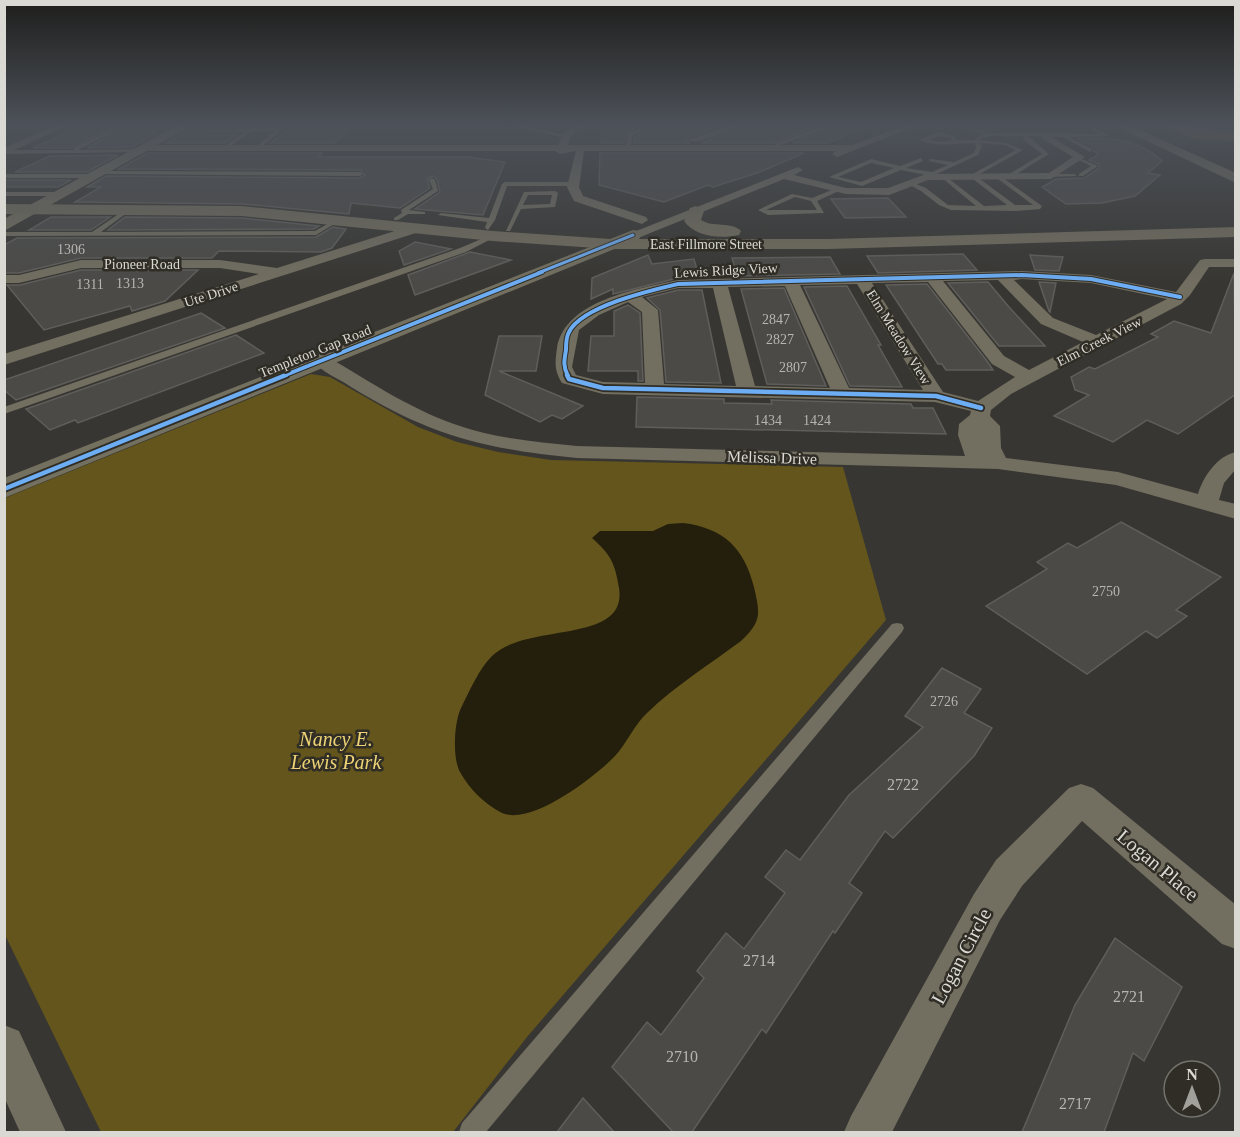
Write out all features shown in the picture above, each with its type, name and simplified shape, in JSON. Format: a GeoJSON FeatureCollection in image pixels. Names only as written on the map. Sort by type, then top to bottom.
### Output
{"type":"FeatureCollection","features":[{"type":"Feature","properties":{"kind":"main road","name":"East Fillmore Street"},"geometry":{"type":"LineString","coordinates":[[35,209],[62,205],[241,205],[401,216],[611,244],[828,244],[1236,232]]}},
{"type":"Feature","properties":{"kind":"main road","name":"East Fillmore Street"},"geometry":{"type":"LineString","coordinates":[[4,209],[242,211],[338,220],[420,220],[495,229],[638,228],[807,232],[1236,220]]}},
{"type":"Feature","properties":{"kind":"main road"},"geometry":{"type":"LineString","coordinates":[[696,211],[693,223],[708,229],[807,232]]}},
{"type":"Feature","properties":{"kind":"street"},"geometry":{"type":"LineString","coordinates":[[4,226],[92,179]]}},
{"type":"Feature","properties":{"kind":"street"},"geometry":{"type":"LineString","coordinates":[[575,179],[574,194],[585,202],[638,228]]}},
{"type":"Feature","properties":{"kind":"street","name":"Templeton Gap Road"},"geometry":{"type":"LineString","coordinates":[[4,489],[611,244],[638,228],[696,211],[775,179]]}},
{"type":"Feature","properties":{"kind":"street"},"geometry":{"type":"LineString","coordinates":[[796,179],[839,189],[889,192],[922,179]]}},
{"type":"Feature","properties":{"kind":"street","name":"Ute Drive"},"geometry":{"type":"LineString","coordinates":[[4,360],[280,272],[420,220]]}},
{"type":"Feature","properties":{"kind":"street","name":"Elm Creek View"},"geometry":{"type":"LineString","coordinates":[[981,413],[1004,390],[1180,297],[1205,263],[1215,261],[1236,263]]}},
{"type":"Feature","properties":{"kind":"street","name":"Pioneer Road"},"geometry":{"type":"LineString","coordinates":[[4,279],[18,279],[81,264],[220,264],[280,272]]}},
{"type":"Feature","properties":{"kind":"street"},"geometry":{"type":"LineString","coordinates":[[1001,275],[1047,321],[1097,342]]}},
{"type":"Feature","properties":{"kind":"street","name":"Lewis Ridge View"},"geometry":{"type":"LineString","coordinates":[[981,413],[936,396],[588,386],[569,379],[563,367],[568,333],[573,326],[593,312],[629,296],[670,285],[719,281],[1001,275],[1091,279],[1180,297]]}},
{"type":"Feature","properties":{"kind":"street"},"geometry":{"type":"LineString","coordinates":[[932,277],[998,360],[1028,377]]}},
{"type":"Feature","properties":{"kind":"street","name":"Elm Meadow View"},"geometry":{"type":"LineString","coordinates":[[861,278],[936,396]]}},
{"type":"Feature","properties":{"kind":"street"},"geometry":{"type":"LineString","coordinates":[[790,279],[842,394]]}},
{"type":"Feature","properties":{"kind":"street"},"geometry":{"type":"LineString","coordinates":[[719,281],[747,392]]}},
{"type":"Feature","properties":{"kind":"street"},"geometry":{"type":"LineString","coordinates":[[629,296],[650,310],[655,389]]}},
{"type":"Feature","properties":{"kind":"street","name":"Melissa Drive"},"geometry":{"type":"LineString","coordinates":[[322,361],[418,417],[475,437],[510,444],[577,452],[988,462],[1118,479],[1236,512]]}},
{"type":"Feature","properties":{"kind":"street"},"geometry":{"type":"LineString","coordinates":[[981,413],[990,426],[988,462]]}},
{"type":"Feature","properties":{"kind":"street"},"geometry":{"type":"LineString","coordinates":[[1207,503],[1211,483],[1218,471],[1236,458]]}},
{"type":"Feature","properties":{"kind":"street","name":"Logan Place"},"geometry":{"type":"LineString","coordinates":[[1081,799],[1236,930]]}},
{"type":"Feature","properties":{"kind":"street","name":"Logan Circle"},"geometry":{"type":"LineString","coordinates":[[867,1132],[987,907],[1009,873],[1081,799]]}},
{"type":"Feature","properties":{"kind":"street"},"geometry":{"type":"LineString","coordinates":[[4,1046],[43,1132]]}},
{"type":"Feature","properties":{"kind":"lane"},"geometry":{"type":"LineString","coordinates":[[841,179],[862,184],[874,179]]}},
{"type":"Feature","properties":{"kind":"lane"},"geometry":{"type":"LineString","coordinates":[[947,179],[984,209]]}},
{"type":"Feature","properties":{"kind":"lane"},"geometry":{"type":"LineString","coordinates":[[976,179],[1016,208]]}},
{"type":"Feature","properties":{"kind":"lane"},"geometry":{"type":"LineString","coordinates":[[911,184],[925,187],[945,207],[984,209],[1040,207],[1001,179]]}},
{"type":"Feature","properties":{"kind":"lane"},"geometry":{"type":"LineString","coordinates":[[420,220],[401,216],[403,212],[436,190],[432,180]]}},
{"type":"Feature","properties":{"kind":"lane"},"geometry":{"type":"LineString","coordinates":[[495,229],[505,184],[574,184]]}},
{"type":"Feature","properties":{"kind":"lane"},"geometry":{"type":"LineString","coordinates":[[794,195],[813,200],[839,189]]}},
{"type":"Feature","properties":{"kind":"lane"},"geometry":{"type":"LineString","coordinates":[[804,190],[761,210],[768,213],[822,212],[813,200]]}},
{"type":"Feature","properties":{"kind":"lane"},"geometry":{"type":"LineString","coordinates":[[4,411],[463,250],[495,229],[521,207],[526,193],[555,193],[553,206],[521,207]]}},
{"type":"Feature","properties":{"kind":"lane"},"geometry":{"type":"LineString","coordinates":[[4,194],[64,194]]}},
{"type":"Feature","properties":{"kind":"lane"},"geometry":{"type":"LineString","coordinates":[[93,234],[132,211]]}},
{"type":"Feature","properties":{"kind":"lane"},"geometry":{"type":"LineString","coordinates":[[106,234],[132,211]]}},
{"type":"Feature","properties":{"kind":"lane"},"geometry":{"type":"LineString","coordinates":[[441,215],[495,229]]}},
{"type":"Feature","properties":{"kind":"lane"},"geometry":{"type":"LineString","coordinates":[[4,234],[316,233],[338,220]]}},
{"type":"Feature","properties":{"kind":"lane"},"geometry":{"type":"LineString","coordinates":[[471,1132],[897,628]]}},
{"type":"Feature","properties":{"kind":"green space","name":"Nancy E. Lewis Park"},"geometry":{"type":"Polygon","coordinates":[[[311,374],[330,377],[418,427],[457,442],[498,452],[551,460],[843,467],[886,620],[527,1037],[453,1132],[101,1132],[5,935],[5,498],[311,374]]]}},
{"type":"Feature","properties":{"kind":"shaded area"},"geometry":{"type":"Polygon","coordinates":[[[683,523],[721,535],[738,551],[750,573],[756,596],[758,617],[753,628],[741,641],[658,703],[642,718],[615,756],[578,787],[529,813],[514,815],[502,813],[489,805],[472,790],[460,772],[455,749],[459,712],[483,667],[492,656],[508,646],[528,639],[592,626],[608,618],[618,606],[619,588],[611,560],[604,549],[592,538],[600,531],[653,531],[668,524],[683,523]]]}},
{"type":"Feature","properties":{"kind":"building"},"geometry":{"type":"Polygon","coordinates":[[[101,179],[427,179],[430,188],[400,208],[351,203],[349,214],[242,204],[75,202],[101,187],[87,187],[101,179]]]}},
{"type":"Feature","properties":{"kind":"building"},"geometry":{"type":"Polygon","coordinates":[[[437,179],[498,179],[483,215],[415,209],[440,192],[437,179]]]}},
{"type":"Feature","properties":{"kind":"building"},"geometry":{"type":"Polygon","coordinates":[[[599,179],[738,179],[713,187],[708,185],[664,202],[599,185],[599,179]]]}},
{"type":"Feature","properties":{"kind":"building"},"geometry":{"type":"Polygon","coordinates":[[[1056,179],[1155,179],[1135,196],[1102,203],[1066,204],[1042,187],[1056,179]]]}},
{"type":"Feature","properties":{"kind":"building"},"geometry":{"type":"Polygon","coordinates":[[[4,180],[71,180],[58,187],[4,187],[4,180]]]}},
{"type":"Feature","properties":{"kind":"building"},"geometry":{"type":"Polygon","coordinates":[[[888,198],[906,217],[845,218],[831,199],[888,198]]]}},
{"type":"Feature","properties":{"kind":"building"},"geometry":{"type":"Polygon","coordinates":[[[51,217],[110,217],[91,230],[29,230],[51,217]]]}},
{"type":"Feature","properties":{"kind":"building"},"geometry":{"type":"Polygon","coordinates":[[[125,217],[242,218],[319,226],[314,229],[108,230],[125,217]]]}},
{"type":"Feature","properties":{"kind":"building"},"geometry":{"type":"Polygon","coordinates":[[[333,227],[346,229],[332,248],[321,252],[219,251],[212,258],[81,258],[19,273],[4,273],[4,245],[17,238],[316,237],[333,227]]]}},
{"type":"Feature","properties":{"kind":"building"},"geometry":{"type":"Polygon","coordinates":[[[415,242],[451,249],[404,265],[399,251],[415,242]]]}},
{"type":"Feature","properties":{"kind":"building"},"geometry":{"type":"Polygon","coordinates":[[[470,252],[511,260],[415,295],[408,275],[470,252]]]}},
{"type":"Feature","properties":{"kind":"building"},"geometry":{"type":"Polygon","coordinates":[[[963,254],[977,270],[878,273],[867,256],[963,254]]]}},
{"type":"Feature","properties":{"kind":"building"},"geometry":{"type":"Polygon","coordinates":[[[648,255],[652,264],[694,259],[699,277],[678,278],[613,294],[613,289],[591,299],[592,278],[648,255]]]}},
{"type":"Feature","properties":{"kind":"building"},"geometry":{"type":"Polygon","coordinates":[[[1030,255],[1063,257],[1059,271],[1035,270],[1030,255]]]}},
{"type":"Feature","properties":{"kind":"building"},"geometry":{"type":"Polygon","coordinates":[[[830,257],[840,274],[737,276],[732,258],[830,257]]]}},
{"type":"Feature","properties":{"kind":"building"},"geometry":{"type":"Polygon","coordinates":[[[81,270],[198,270],[165,301],[132,311],[130,306],[44,330],[7,285],[20,285],[81,270]]]}},
{"type":"Feature","properties":{"kind":"building"},"geometry":{"type":"Polygon","coordinates":[[[1234,273],[1236,394],[1178,434],[1147,420],[1113,442],[1054,416],[1089,395],[1075,390],[1071,377],[1089,367],[1095,369],[1158,337],[1151,334],[1174,321],[1211,333],[1234,273]]]}},
{"type":"Feature","properties":{"kind":"building"},"geometry":{"type":"Polygon","coordinates":[[[988,282],[1045,346],[999,346],[948,283],[988,282]]]}},
{"type":"Feature","properties":{"kind":"building"},"geometry":{"type":"Polygon","coordinates":[[[1039,282],[1056,283],[1050,312],[1049,311],[1039,282]]]}},
{"type":"Feature","properties":{"kind":"building"},"geometry":{"type":"Polygon","coordinates":[[[927,284],[993,370],[946,370],[942,364],[938,364],[886,285],[927,284]]]}},
{"type":"Feature","properties":{"kind":"building"},"geometry":{"type":"Polygon","coordinates":[[[847,286],[902,387],[850,386],[804,287],[847,286]]]}},
{"type":"Feature","properties":{"kind":"building"},"geometry":{"type":"Polygon","coordinates":[[[784,288],[826,386],[767,384],[741,289],[784,288]]]}},
{"type":"Feature","properties":{"kind":"building"},"geometry":{"type":"Polygon","coordinates":[[[678,290],[702,290],[721,383],[666,382],[660,310],[647,298],[678,290]]]}},
{"type":"Feature","properties":{"kind":"building"},"geometry":{"type":"Polygon","coordinates":[[[628,305],[640,313],[643,381],[638,381],[638,371],[588,371],[591,336],[614,336],[614,311],[628,305]]]}},
{"type":"Feature","properties":{"kind":"building"},"geometry":{"type":"Polygon","coordinates":[[[201,313],[225,328],[16,400],[4,390],[4,380],[201,313]]]}},
{"type":"Feature","properties":{"kind":"building"},"geometry":{"type":"Polygon","coordinates":[[[236,335],[264,353],[78,423],[75,420],[50,430],[26,409],[236,335]]]}},
{"type":"Feature","properties":{"kind":"building"},"geometry":{"type":"Polygon","coordinates":[[[499,336],[542,336],[536,371],[499,371],[583,406],[562,419],[552,415],[540,422],[485,395],[499,336]]]}},
{"type":"Feature","properties":{"kind":"building"},"geometry":{"type":"Polygon","coordinates":[[[637,397],[724,399],[724,403],[772,404],[771,400],[911,404],[913,408],[933,408],[946,434],[636,427],[637,397]]]}},
{"type":"Feature","properties":{"kind":"building"},"geometry":{"type":"Polygon","coordinates":[[[1121,522],[1221,577],[1176,610],[1187,616],[1157,638],[1146,631],[1087,674],[986,606],[1047,569],[1037,562],[1068,543],[1077,548],[1121,522]]]}},
{"type":"Feature","properties":{"kind":"building"},"geometry":{"type":"Polygon","coordinates":[[[942,668],[981,689],[964,713],[992,728],[974,756],[893,838],[885,831],[849,883],[862,893],[835,933],[833,931],[766,1033],[762,1029],[692,1132],[673,1132],[612,1067],[647,1022],[661,1035],[704,978],[697,971],[726,933],[744,949],[785,893],[765,877],[786,850],[800,860],[849,795],[923,727],[905,716],[942,668]]]}},
{"type":"Feature","properties":{"kind":"building"},"geometry":{"type":"Polygon","coordinates":[[[1115,938],[1182,987],[1144,1061],[1133,1053],[1104,1132],[1022,1132],[1075,1005],[1115,938]]]}},
{"type":"Feature","properties":{"kind":"building"},"geometry":{"type":"Polygon","coordinates":[[[583,1098],[614,1132],[557,1132],[583,1098]]]}},
{"type":"Feature","properties":{"kind":"cycle path"},"geometry":{"type":"LineString","coordinates":[[4,489],[633,235]]}},
{"type":"Feature","properties":{"kind":"cycle path"},"geometry":{"type":"LineString","coordinates":[[981,408],[936,396],[603,388],[588,386],[569,379],[563,367],[568,333],[573,326],[593,312],[629,296],[678,284],[1022,275],[1091,279],[1180,297]]}}]}
